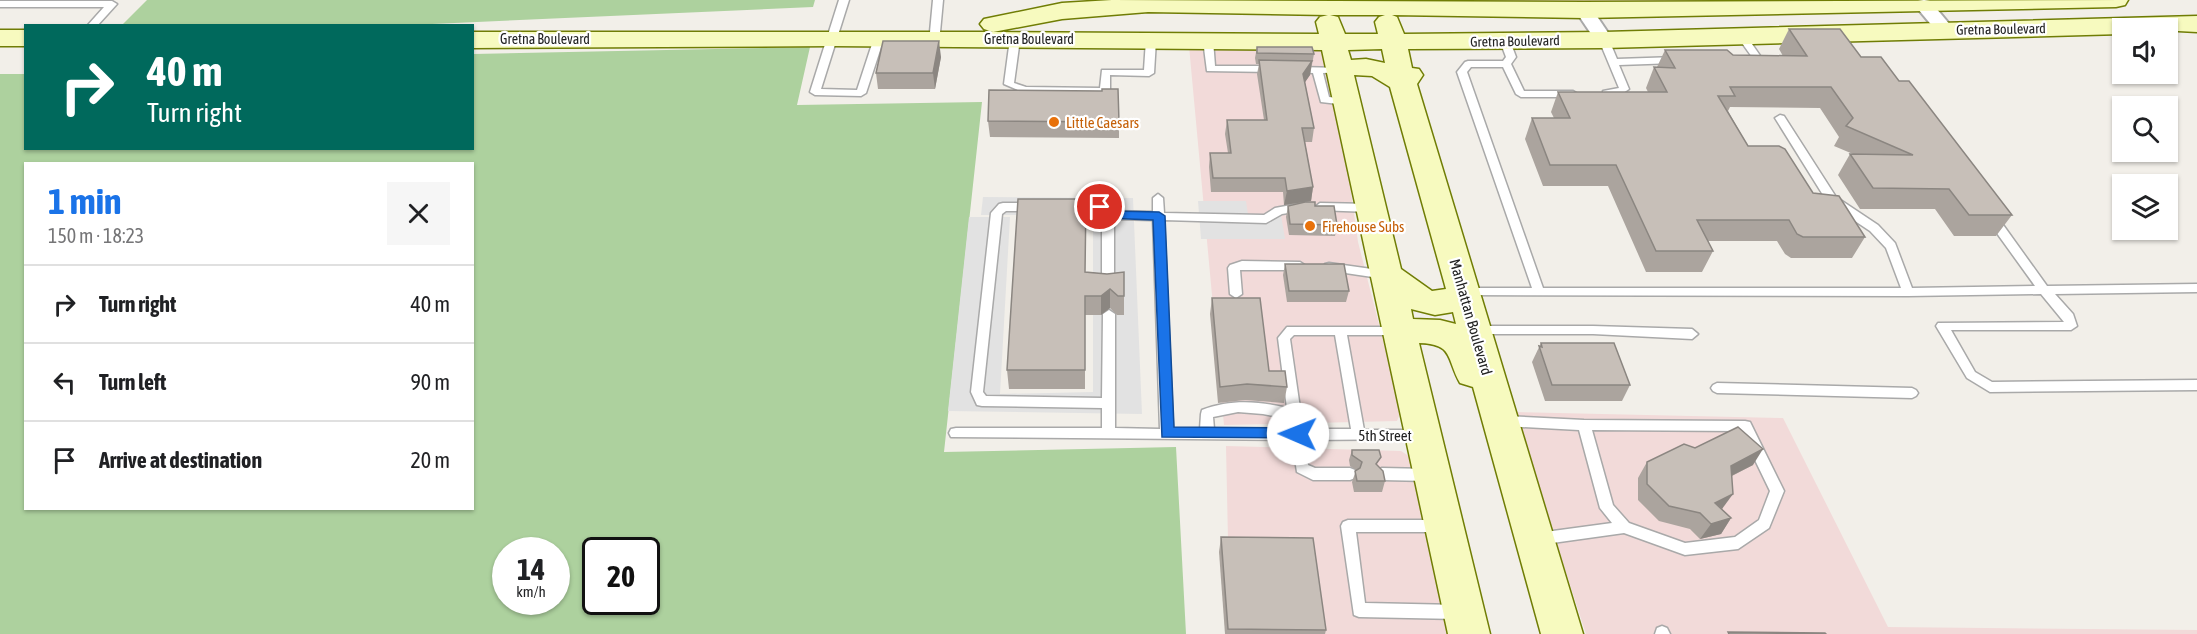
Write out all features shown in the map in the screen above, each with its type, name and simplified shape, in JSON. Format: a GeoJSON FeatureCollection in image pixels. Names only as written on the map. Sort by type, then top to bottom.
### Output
{"type":"FeatureCollection","features":[{"type":"Feature","properties":{"kind":"street","name":"Gretna Boulevard"},"geometry":{"type":"LineString","coordinates":[[833,38],[935,32],[1062,11],[1148,2],[1269,7],[1325,4],[1924,5],[2116,0]]}},
{"type":"Feature","properties":{"kind":"street"},"geometry":{"type":"LineString","coordinates":[[1148,2],[1144,14],[1144,31],[1151,40]]}},
{"type":"Feature","properties":{"kind":"street"},"geometry":{"type":"LineString","coordinates":[[1325,4],[1331,61],[1348,103],[1466,623]]}},
{"type":"Feature","properties":{"kind":"street","name":"Manhattan Boulevard"},"geometry":{"type":"LineString","coordinates":[[1383,4],[1403,84],[1562,634]]}},
{"type":"Feature","properties":{"kind":"street"},"geometry":{"type":"LineString","coordinates":[[1582,5],[1609,51]]}},
{"type":"Feature","properties":{"kind":"street"},"geometry":{"type":"LineString","coordinates":[[1924,5],[1945,30]]}},
{"type":"Feature","properties":{"kind":"street"},"geometry":{"type":"LineString","coordinates":[[1269,7],[1283,13],[1292,25],[1286,35],[1274,41]]}},
{"type":"Feature","properties":{"kind":"street","name":"Gretna Boulevard"},"geometry":{"type":"LineString","coordinates":[[474,40],[879,38],[1274,41],[1331,61],[1393,42],[1445,41],[1506,52],[1609,51],[1711,43],[1749,45],[1845,40],[1945,30],[2197,24]]}},
{"type":"Feature","properties":{"kind":"street"},"geometry":{"type":"LineString","coordinates":[[0,38],[24,38]]}},
{"type":"Feature","properties":{"kind":"street"},"geometry":{"type":"LineString","coordinates":[[1331,61],[1375,68],[1390,73],[1403,84],[1428,51],[1445,41]]}},
{"type":"Feature","properties":{"kind":"street"},"geometry":{"type":"LineString","coordinates":[[1387,275],[1397,280],[1418,300],[1449,303],[1459,299],[1465,292]]}},
{"type":"Feature","properties":{"kind":"street"},"geometry":{"type":"LineString","coordinates":[[1400,331],[1433,332],[1459,339],[1466,348],[1482,409],[1489,417],[1501,421]]}},
{"type":"Feature","properties":{"kind":"lane"},"geometry":{"type":"LineString","coordinates":[[844,0],[815,92],[861,93],[879,38]]}},
{"type":"Feature","properties":{"kind":"lane"},"geometry":{"type":"LineString","coordinates":[[935,32],[938,0]]}},
{"type":"Feature","properties":{"kind":"lane"},"geometry":{"type":"LineString","coordinates":[[0,4],[114,2]]}},
{"type":"Feature","properties":{"kind":"lane"},"geometry":{"type":"LineString","coordinates":[[93,24],[114,2]]}},
{"type":"Feature","properties":{"kind":"lane"},"geometry":{"type":"LineString","coordinates":[[1015,39],[1009,84],[1025,90],[1105,91],[1105,72],[1149,73],[1151,40]]}},
{"type":"Feature","properties":{"kind":"lane"},"geometry":{"type":"LineString","coordinates":[[1208,40],[1210,69],[1331,61]]}},
{"type":"Feature","properties":{"kind":"lane"},"geometry":{"type":"LineString","coordinates":[[1749,45],[1766,71],[1750,71]]}},
{"type":"Feature","properties":{"kind":"lane"},"geometry":{"type":"LineString","coordinates":[[1539,292],[1462,72],[1468,64],[1506,52],[1521,94],[1620,92],[1624,89],[1609,51],[1692,60]]}},
{"type":"Feature","properties":{"kind":"lane"},"geometry":{"type":"LineString","coordinates":[[1780,118],[1833,200],[1874,228],[1891,246],[1908,292]]}},
{"type":"Feature","properties":{"kind":"lane"},"geometry":{"type":"LineString","coordinates":[[1158,198],[1167,433]]}},
{"type":"Feature","properties":{"kind":"lane"},"geometry":{"type":"LineString","coordinates":[[1982,205],[2044,290],[2069,317],[2071,326],[1942,326],[1971,375],[1990,387],[2197,385]]}},
{"type":"Feature","properties":{"kind":"lane"},"geometry":{"type":"LineString","coordinates":[[1108,403],[982,401],[977,392],[997,213],[1004,207],[1100,207],[1108,215],[1266,219],[1279,211],[1305,207],[1372,208]]}},
{"type":"Feature","properties":{"kind":"lane"},"geometry":{"type":"LineString","coordinates":[[1108,215],[1108,288]]}},
{"type":"Feature","properties":{"kind":"lane"},"geometry":{"type":"LineString","coordinates":[[1236,294],[1234,268],[1242,265],[1345,267],[1387,275]]}},
{"type":"Feature","properties":{"kind":"lane"},"geometry":{"type":"LineString","coordinates":[[1465,292],[1908,292],[2197,288]]}},
{"type":"Feature","properties":{"kind":"lane"},"geometry":{"type":"LineString","coordinates":[[1108,433],[1109,314]]}},
{"type":"Feature","properties":{"kind":"lane"},"geometry":{"type":"LineString","coordinates":[[1350,474],[1313,474],[1302,468],[1284,338],[1291,330],[1400,331]]}},
{"type":"Feature","properties":{"kind":"lane"},"geometry":{"type":"LineString","coordinates":[[1340,330],[1358,435]]}},
{"type":"Feature","properties":{"kind":"lane"},"geometry":{"type":"LineString","coordinates":[[1474,330],[1593,330],[1692,334]]}},
{"type":"Feature","properties":{"kind":"lane"},"geometry":{"type":"LineString","coordinates":[[1717,388],[1912,393]]}},
{"type":"Feature","properties":{"kind":"lane"},"geometry":{"type":"LineString","coordinates":[[1208,433],[1207,414],[1216,408],[1279,410],[1295,416]]}},
{"type":"Feature","properties":{"kind":"lane"},"geometry":{"type":"LineString","coordinates":[[1501,421],[1584,425],[1745,426],[1777,491],[1764,524],[1738,543],[1685,549],[1624,527],[1535,540]]}},
{"type":"Feature","properties":{"kind":"lane"},"geometry":{"type":"LineString","coordinates":[[1584,425],[1607,508],[1624,527]]}},
{"type":"Feature","properties":{"kind":"lane","name":"5th Street"},"geometry":{"type":"LineString","coordinates":[[956,433],[1424,435]]}},
{"type":"Feature","properties":{"kind":"lane"},"geometry":{"type":"LineString","coordinates":[[1382,474],[1433,475]]}},
{"type":"Feature","properties":{"kind":"lane"},"geometry":{"type":"LineString","coordinates":[[1444,526],[1348,526],[1359,610],[1466,623]]}},
{"type":"Feature","properties":{"kind":"shaded area"},"geometry":{"type":"Polygon","coordinates":[[[1412,0],[1798,0],[1436,3],[1412,0]]]}},
{"type":"Feature","properties":{"kind":"shaded area"},"geometry":{"type":"Polygon","coordinates":[[[1189,46],[1322,47],[1341,120],[1358,242],[1401,411],[1397,421],[1224,425],[1189,46]]]}},
{"type":"Feature","properties":{"kind":"shaded area"},"geometry":{"type":"Polygon","coordinates":[[[983,197],[1133,198],[1142,414],[948,411],[969,217],[1010,217],[1000,394],[1093,392],[1093,215],[981,215],[983,197]]]}},
{"type":"Feature","properties":{"kind":"shaded area"},"geometry":{"type":"Polygon","coordinates":[[[1198,201],[1246,201],[1248,215],[1281,215],[1285,239],[1201,239],[1198,201]]]}},
{"type":"Feature","properties":{"kind":"shaded area"},"geometry":{"type":"Polygon","coordinates":[[[1514,412],[1783,418],[1888,627],[2197,630],[2197,634],[1586,634],[1514,412]]]}},
{"type":"Feature","properties":{"kind":"shaded area"},"geometry":{"type":"Polygon","coordinates":[[[1226,446],[1401,451],[1412,458],[1454,634],[1230,634],[1226,446]]]}},
{"type":"Feature","properties":{"kind":"green space"},"geometry":{"type":"Polygon","coordinates":[[[147,0],[815,0],[813,7],[432,24],[123,24],[147,0]]]}},
{"type":"Feature","properties":{"kind":"green space"},"geometry":{"type":"Polygon","coordinates":[[[810,47],[797,105],[982,102],[944,452],[1176,447],[1186,634],[0,634],[0,74],[24,74],[24,150],[474,150],[474,54],[810,47]]]}},
{"type":"Feature","properties":{"kind":"building"},"geometry":{"type":"Polygon","coordinates":[[[1789,29],[1840,29],[1861,57],[1881,57],[1899,81],[1909,81],[2012,215],[1969,215],[1949,189],[1873,188],[1850,154],[1913,155],[1846,126],[1853,118],[1831,87],[1730,87],[1735,96],[1718,96],[1748,146],[1779,146],[1785,149],[1813,193],[1839,196],[1865,237],[1803,237],[1797,234],[1789,220],[1697,220],[1713,251],[1656,251],[1616,165],[1550,165],[1532,118],[1570,118],[1558,92],[1667,92],[1654,67],[1675,68],[1665,50],[1727,50],[1733,55],[1807,56],[1789,29]]]}},
{"type":"Feature","properties":{"kind":"building"},"geometry":{"type":"Polygon","coordinates":[[[883,41],[939,41],[933,73],[876,73],[883,41]]]}},
{"type":"Feature","properties":{"kind":"building"},"geometry":{"type":"Polygon","coordinates":[[[1257,47],[1312,47],[1314,54],[1257,53],[1257,47]]]}},
{"type":"Feature","properties":{"kind":"building"},"geometry":{"type":"Polygon","coordinates":[[[1259,60],[1312,61],[1303,74],[1314,128],[1302,128],[1313,187],[1287,191],[1285,178],[1213,178],[1210,153],[1231,153],[1227,120],[1267,120],[1259,60]]]}},
{"type":"Feature","properties":{"kind":"building"},"geometry":{"type":"Polygon","coordinates":[[[1102,89],[1118,89],[1119,122],[988,121],[989,90],[1102,91],[1102,89]]]}},
{"type":"Feature","properties":{"kind":"building"},"geometry":{"type":"Polygon","coordinates":[[[1018,199],[1086,199],[1085,272],[1107,274],[1124,272],[1124,296],[1118,296],[1110,289],[1101,296],[1085,296],[1085,370],[1007,370],[1018,199]]]}},
{"type":"Feature","properties":{"kind":"building"},"geometry":{"type":"Polygon","coordinates":[[[1315,202],[1315,206],[1334,206],[1337,225],[1290,224],[1288,206],[1315,202]]]}},
{"type":"Feature","properties":{"kind":"building"},"geometry":{"type":"Polygon","coordinates":[[[1285,264],[1344,264],[1349,291],[1289,291],[1285,264]]]}},
{"type":"Feature","properties":{"kind":"building"},"geometry":{"type":"Polygon","coordinates":[[[1212,298],[1260,298],[1269,371],[1285,371],[1287,387],[1247,384],[1220,387],[1212,298]]]}},
{"type":"Feature","properties":{"kind":"building"},"geometry":{"type":"Polygon","coordinates":[[[1541,343],[1614,343],[1630,385],[1552,385],[1539,346],[1542,347],[1541,343]]]}},
{"type":"Feature","properties":{"kind":"building"},"geometry":{"type":"Polygon","coordinates":[[[1738,427],[1763,449],[1731,466],[1733,494],[1715,503],[1731,518],[1711,524],[1700,513],[1669,506],[1647,484],[1647,462],[1684,444],[1695,448],[1738,427]]]}},
{"type":"Feature","properties":{"kind":"building"},"geometry":{"type":"Polygon","coordinates":[[[1352,450],[1379,450],[1381,457],[1376,464],[1383,471],[1385,481],[1357,481],[1355,471],[1360,468],[1362,462],[1352,455],[1352,450]]]}},
{"type":"Feature","properties":{"kind":"building"},"geometry":{"type":"Polygon","coordinates":[[[1221,537],[1313,538],[1326,630],[1228,629],[1221,537]]]}},
{"type":"Feature","properties":{"kind":"building"},"geometry":{"type":"Polygon","coordinates":[[[1728,632],[1825,633],[1826,634],[1729,634],[1728,632]]]}},
{"type":"Feature","properties":{"kind":"place","name":"Little Caesars"},"geometry":{"type":"Point","coordinates":[1054,122]}},
{"type":"Feature","properties":{"kind":"place","name":"Firehouse Subs"},"geometry":{"type":"Point","coordinates":[1310,226]}},
{"type":"Feature","properties":{"kind":"route"},"geometry":{"type":"LineString","coordinates":[[1100,207],[1108,215],[1159,216],[1167,433],[1298,434]]}}]}
